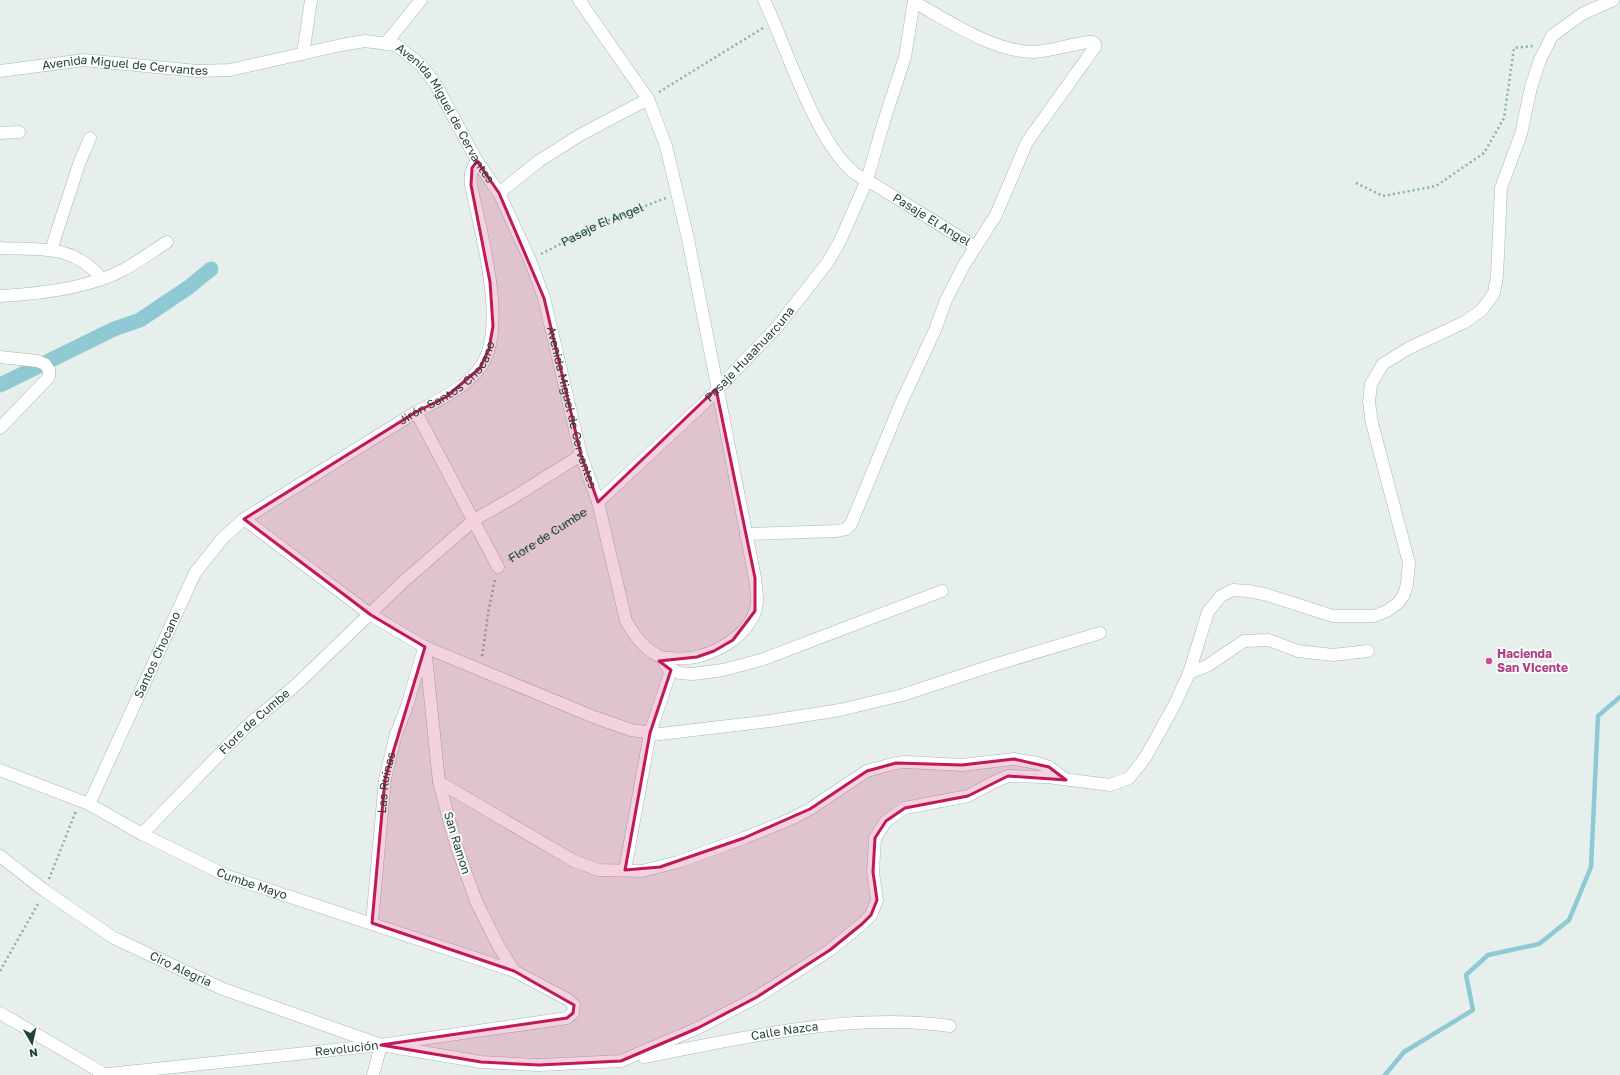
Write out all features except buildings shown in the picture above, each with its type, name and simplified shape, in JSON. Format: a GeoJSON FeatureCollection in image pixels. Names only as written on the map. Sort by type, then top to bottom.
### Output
{"type":"FeatureCollection","features":[{"type":"Feature","properties":{"kind":"street"},"geometry":{"type":"LineString","coordinates":[[303,54],[311,0]]}},
{"type":"Feature","properties":{"kind":"street"},"geometry":{"type":"LineString","coordinates":[[386,43],[421,0]]}},
{"type":"Feature","properties":{"kind":"street"},"geometry":{"type":"LineString","coordinates":[[579,0],[648,99],[666,146],[688,239],[757,595],[755,611],[746,626],[733,640],[714,651],[697,657],[678,659],[661,657]]}},
{"type":"Feature","properties":{"kind":"street","name":"Pasaje El Angel"},"geometry":{"type":"LineString","coordinates":[[764,0],[806,100],[831,147],[845,166],[858,177],[867,180],[976,247]]}},
{"type":"Feature","properties":{"kind":"street"},"geometry":{"type":"LineString","coordinates":[[373,1075],[381,1044],[481,1062],[539,1065],[621,1061],[698,1028],[757,997],[830,950],[871,915],[876,900],[872,872],[875,838],[886,821],[906,808],[968,796],[1008,776],[1047,777],[1110,785],[1129,778],[1145,758],[1175,704],[1189,673],[1208,612],[1221,596],[1233,590],[1248,590],[1333,616],[1374,616],[1387,611],[1398,603],[1404,595],[1407,584],[1409,563],[1372,423],[1369,402],[1371,384],[1383,364],[1409,348],[1464,322],[1482,310],[1494,294],[1497,276],[1501,188],[1521,134],[1531,86],[1540,60],[1552,36],[1582,14],[1613,0]]}},
{"type":"Feature","properties":{"kind":"street"},"geometry":{"type":"LineString","coordinates":[[746,534],[837,531],[846,529],[851,524],[880,452],[935,330],[946,300],[964,265],[996,215],[1027,142],[1094,51],[1095,44],[1093,42],[1036,52],[1016,51],[1002,48],[914,1]]}},
{"type":"Feature","properties":{"kind":"street","name":"Pasaje Huaahuarcuna"},"geometry":{"type":"LineString","coordinates":[[598,502],[702,405],[778,327],[828,262],[840,241],[867,180],[905,57],[914,1]]}},
{"type":"Feature","properties":{"kind":"street","name":"Avenida Miguel de Cervantes"},"geometry":{"type":"LineString","coordinates":[[0,71],[84,60],[197,71],[230,70],[365,41],[396,45],[421,64],[435,83],[477,161],[499,193],[530,260],[544,298],[581,455],[598,502],[626,621],[636,638],[649,650],[661,657]]}},
{"type":"Feature","properties":{"kind":"street"},"geometry":{"type":"LineString","coordinates":[[499,193],[539,161],[580,135],[648,99]]}},
{"type":"Feature","properties":{"kind":"street"},"geometry":{"type":"LineString","coordinates":[[0,132],[19,132]]}},
{"type":"Feature","properties":{"kind":"street"},"geometry":{"type":"LineString","coordinates":[[52,250],[79,164],[90,138]]}},
{"type":"Feature","properties":{"kind":"street","name":"Jirón Santos Chocano"},"geometry":{"type":"LineString","coordinates":[[244,519],[416,412],[446,397],[466,383],[480,368],[489,349],[493,326],[490,282],[470,176],[472,168],[477,161]]}},
{"type":"Feature","properties":{"kind":"street"},"geometry":{"type":"LineString","coordinates":[[0,296],[30,294],[79,286],[122,271],[167,242]]}},
{"type":"Feature","properties":{"kind":"street"},"geometry":{"type":"LineString","coordinates":[[0,248],[52,250],[67,254],[84,261],[101,278]]}},
{"type":"Feature","properties":{"kind":"street"},"geometry":{"type":"LineString","coordinates":[[0,357],[37,361],[45,364],[49,370],[49,377],[0,428]]}},
{"type":"Feature","properties":{"kind":"street"},"geometry":{"type":"LineString","coordinates":[[416,412],[498,567]]}},
{"type":"Feature","properties":{"kind":"street","name":"Flore de Cumbe"},"geometry":{"type":"LineString","coordinates":[[142,834],[245,728],[297,684],[371,615],[403,582],[474,520],[581,455]]}},
{"type":"Feature","properties":{"kind":"street"},"geometry":{"type":"LineString","coordinates":[[244,519],[371,615],[425,647],[594,717],[630,730],[660,734],[840,710],[902,695],[1100,633]]}},
{"type":"Feature","properties":{"kind":"street","name":"Santos Chocano"},"geometry":{"type":"LineString","coordinates":[[89,804],[196,572],[222,539],[244,519]]}},
{"type":"Feature","properties":{"kind":"street"},"geometry":{"type":"LineString","coordinates":[[661,657],[671,670],[680,673],[694,674],[723,670],[764,659],[942,592]]}},
{"type":"Feature","properties":{"kind":"street"},"geometry":{"type":"LineString","coordinates":[[1189,673],[1207,666],[1244,641],[1269,640],[1298,651],[1333,655],[1368,651]]}},
{"type":"Feature","properties":{"kind":"street","name":"San Ramon"},"geometry":{"type":"LineString","coordinates":[[425,647],[439,782],[455,842],[476,901],[498,945],[514,970],[567,999]]}},
{"type":"Feature","properties":{"kind":"street","name":"Las Ruinas"},"geometry":{"type":"LineString","coordinates":[[372,923],[385,779],[396,734],[406,709],[425,647]]}},
{"type":"Feature","properties":{"kind":"street"},"geometry":{"type":"LineString","coordinates":[[625,870],[650,732],[671,670]]}},
{"type":"Feature","properties":{"kind":"street"},"geometry":{"type":"LineString","coordinates":[[439,782],[528,833],[574,862],[599,870],[642,870],[660,867],[744,838],[790,819],[810,809],[867,771],[896,763],[906,762],[962,765],[1014,759],[1037,762],[1049,767],[1066,780]]}},
{"type":"Feature","properties":{"kind":"street","name":"Cumbe Mayo"},"geometry":{"type":"LineString","coordinates":[[0,770],[89,804],[142,834],[227,876],[514,970]]}},
{"type":"Feature","properties":{"kind":"street","name":"Ciro Alegria"},"geometry":{"type":"LineString","coordinates":[[0,856],[45,891],[114,938],[223,989],[381,1044]]}},
{"type":"Feature","properties":{"kind":"street","name":"Revolución"},"geometry":{"type":"LineString","coordinates":[[104,1075],[381,1044],[567,1018],[573,1013],[574,1005],[567,999]]}},
{"type":"Feature","properties":{"kind":"street"},"geometry":{"type":"LineString","coordinates":[[0,1013],[104,1075]]}},
{"type":"Feature","properties":{"kind":"street","name":"Calle Nazca"},"geometry":{"type":"LineString","coordinates":[[621,1061],[802,1027],[872,1022],[919,1022],[950,1026]]}},
{"type":"Feature","properties":{"kind":"path"},"geometry":{"type":"LineString","coordinates":[[648,99],[774,21]]}},
{"type":"Feature","properties":{"kind":"path"},"geometry":{"type":"LineString","coordinates":[[1356,183],[1383,196],[1436,186],[1484,153],[1504,118],[1514,48],[1535,46],[1540,60]]}},
{"type":"Feature","properties":{"kind":"path","name":"Pasaje El Angel"},"geometry":{"type":"LineString","coordinates":[[530,260],[599,224],[677,194]]}},
{"type":"Feature","properties":{"kind":"path","name":"Flore de Cumbe"},"geometry":{"type":"LineString","coordinates":[[498,567],[598,502]]}},
{"type":"Feature","properties":{"kind":"path"},"geometry":{"type":"LineString","coordinates":[[481,669],[489,608],[498,567]]}},
{"type":"Feature","properties":{"kind":"highlighted area"},"geometry":{"type":"Polygon","coordinates":[[[477,161],[499,193],[544,298],[581,455],[598,502],[716,389],[755,578],[755,611],[733,640],[714,651],[697,657],[659,661],[671,670],[650,733],[625,870],[660,867],[744,838],[810,809],[867,771],[896,763],[962,765],[1014,759],[1049,767],[1066,780],[1008,776],[968,796],[905,808],[886,821],[875,838],[873,872],[877,900],[871,915],[862,924],[830,950],[757,997],[698,1028],[621,1061],[539,1065],[481,1062],[381,1045],[567,1018],[573,1013],[574,1005],[514,971],[372,923],[385,779],[425,647],[371,615],[244,519],[416,412],[446,397],[480,368],[489,349],[493,326],[490,282],[471,185],[472,168],[477,161]]]}},
{"type":"Feature","properties":{"kind":"waterway"},"geometry":{"type":"LineString","coordinates":[[0,385],[114,329],[140,320],[189,287],[211,269]]}},
{"type":"Feature","properties":{"kind":"waterway"},"geometry":{"type":"LineString","coordinates":[[1385,1075],[1404,1052],[1473,1010],[1466,975],[1488,955],[1539,944],[1569,920],[1591,867],[1598,716],[1620,697]]}},
{"type":"Feature","properties":{"kind":"place","name":"Hacienda San VIcente"},"geometry":{"type":"Point","coordinates":[1489,661]}}]}
